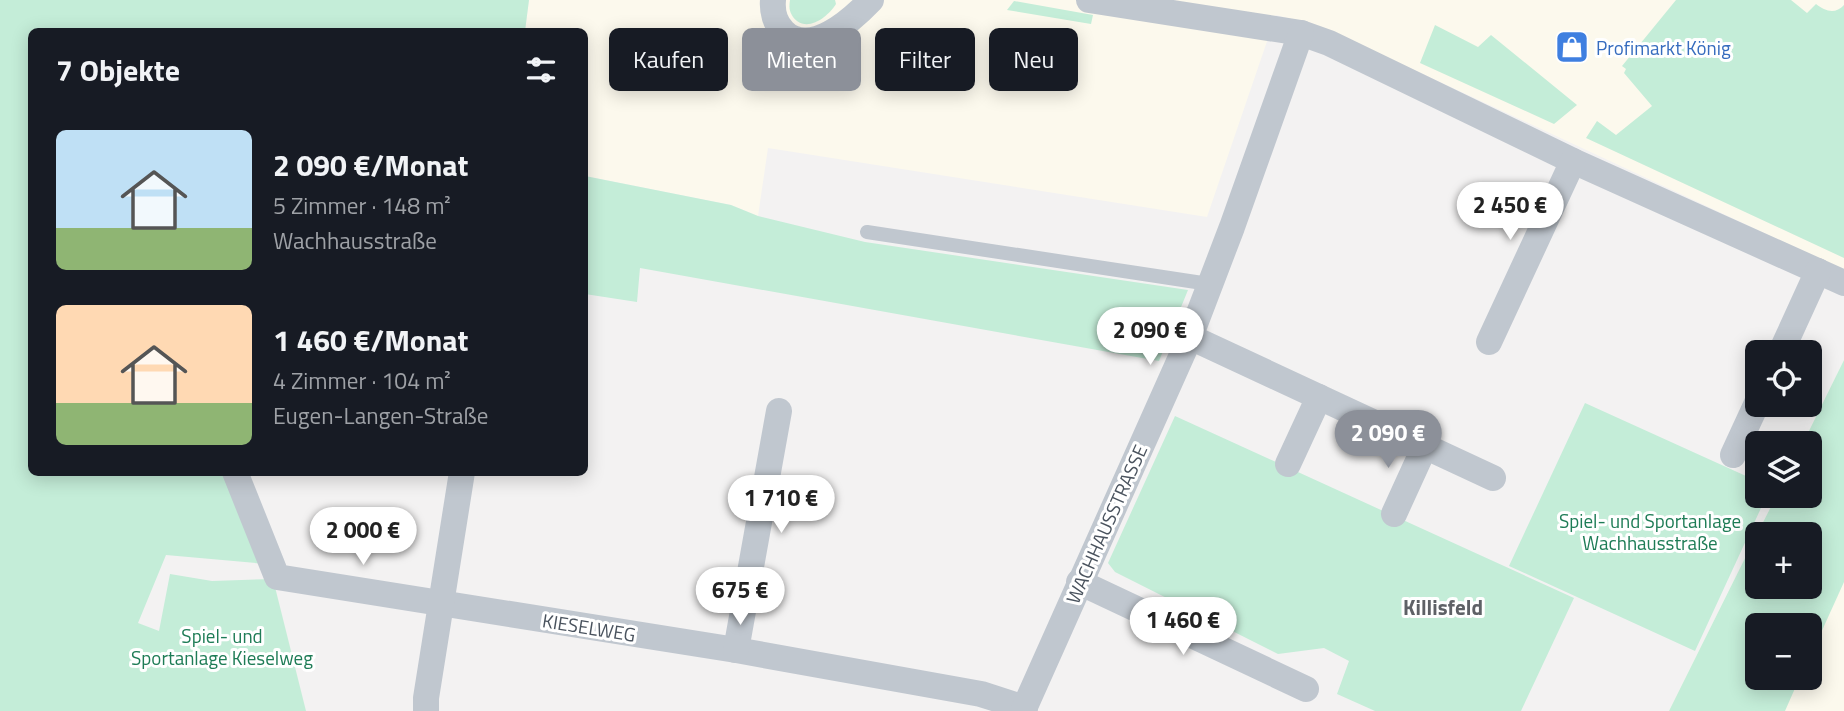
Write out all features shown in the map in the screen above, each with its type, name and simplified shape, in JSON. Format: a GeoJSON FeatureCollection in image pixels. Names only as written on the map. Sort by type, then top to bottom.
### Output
{"type":"FeatureCollection","features":[{"type":"Feature","properties":{"kind":"street"},"geometry":{"type":"LineString","coordinates":[[774,0],[776,21],[782,30],[803,41],[823,38],[871,0]]}},
{"type":"Feature","properties":{"kind":"street"},"geometry":{"type":"LineString","coordinates":[[1089,0],[1301,33],[1329,43],[1573,161],[1844,283]]}},
{"type":"Feature","properties":{"kind":"street","name":"WACHHAUSSTRASSE"},"geometry":{"type":"LineString","coordinates":[[1024,709],[1190,337],[1301,33]]}},
{"type":"Feature","properties":{"kind":"street"},"geometry":{"type":"LineString","coordinates":[[1489,342],[1573,161]]}},
{"type":"Feature","properties":{"kind":"street"},"geometry":{"type":"LineString","coordinates":[[1786,340],[1818,271]]}},
{"type":"Feature","properties":{"kind":"street"},"geometry":{"type":"LineString","coordinates":[[1190,337],[1493,478]]}},
{"type":"Feature","properties":{"kind":"street"},"geometry":{"type":"LineString","coordinates":[[1288,464],[1319,397]]}},
{"type":"Feature","properties":{"kind":"street"},"geometry":{"type":"LineString","coordinates":[[736,650],[779,411]]}},
{"type":"Feature","properties":{"kind":"street"},"geometry":{"type":"LineString","coordinates":[[1733,455],[1751,417]]}},
{"type":"Feature","properties":{"kind":"street"},"geometry":{"type":"LineString","coordinates":[[1394,514],[1426,446]]}},
{"type":"Feature","properties":{"kind":"street","name":"KIESELWEG"},"geometry":{"type":"LineString","coordinates":[[237,476],[277,577],[736,650],[981,694],[1024,709]]}},
{"type":"Feature","properties":{"kind":"street"},"geometry":{"type":"LineString","coordinates":[[426,711],[461,476]]}},
{"type":"Feature","properties":{"kind":"street"},"geometry":{"type":"LineString","coordinates":[[1079,582],[1306,689]]}},
{"type":"Feature","properties":{"kind":"lane"},"geometry":{"type":"LineString","coordinates":[[867,232],[1209,284]]}},
{"type":"Feature","properties":{"kind":"shaded area"},"geometry":{"type":"Polygon","coordinates":[[[529,0],[1844,0],[1844,270],[1324,28],[1276,15],[1207,217],[768,148],[758,216],[731,205],[588,177],[588,28],[526,28],[529,0]]]}},
{"type":"Feature","properties":{"kind":"shaded area"},"geometry":{"type":"Polygon","coordinates":[[[1844,360],[1844,711],[1669,711],[1745,558],[1745,599],[1822,599],[1822,522],[1763,522],[1770,508],[1822,508],[1822,431],[1809,431],[1816,417],[1822,417],[1822,405],[1844,360]]]}},
{"type":"Feature","properties":{"kind":"green space","name":"Spiel- und Sportanlage Kieselweg"},"geometry":{"type":"Polygon","coordinates":[[[0,0],[529,0],[525,28],[28,28],[28,476],[229,476],[266,564],[166,555],[138,623],[159,631],[170,574],[212,581],[273,579],[306,711],[0,711],[0,0]]]}},
{"type":"Feature","properties":{"kind":"green space"},"geometry":{"type":"Polygon","coordinates":[[[790,0],[835,0],[836,4],[816,22],[804,24],[792,15],[790,0]]]}},
{"type":"Feature","properties":{"kind":"green space"},"geometry":{"type":"Polygon","coordinates":[[[1676,0],[1791,0],[1807,13],[1816,4],[1830,11],[1844,5],[1844,258],[1586,138],[1597,121],[1616,135],[1652,106],[1624,73],[1626,69],[1622,66],[1676,0]]]}},
{"type":"Feature","properties":{"kind":"green space"},"geometry":{"type":"Polygon","coordinates":[[[1014,1],[1093,15],[1091,24],[1007,10],[1014,1]]]}},
{"type":"Feature","properties":{"kind":"green space"},"geometry":{"type":"Polygon","coordinates":[[[1435,25],[1478,47],[1491,35],[1577,105],[1554,124],[1420,63],[1435,25]]]}},
{"type":"Feature","properties":{"kind":"green space"},"geometry":{"type":"Polygon","coordinates":[[[588,177],[731,205],[758,216],[865,242],[1188,290],[1159,361],[640,268],[637,302],[588,294],[588,177]]]}},
{"type":"Feature","properties":{"kind":"green space"},"geometry":{"type":"Polygon","coordinates":[[[1844,360],[1844,582],[1822,631],[1822,613],[1745,613],[1745,690],[1794,690],[1785,711],[1669,711],[1745,558],[1745,599],[1822,599],[1822,522],[1763,522],[1770,508],[1822,508],[1822,431],[1809,431],[1816,417],[1822,417],[1822,405],[1844,360]]]}},
{"type":"Feature","properties":{"kind":"green space","name":"Spiel- und Sportanlage Wachhausstraße"},"geometry":{"type":"Polygon","coordinates":[[[1585,403],[1745,476],[1745,508],[1761,508],[1755,522],[1745,522],[1745,543],[1695,651],[1509,566],[1585,403]]]}},
{"type":"Feature","properties":{"kind":"green space"},"geometry":{"type":"Polygon","coordinates":[[[1175,416],[1574,598],[1521,711],[1375,711],[1337,694],[1349,661],[1324,648],[1278,654],[1115,572],[1108,563],[1175,416]]]}},
{"type":"Feature","properties":{"kind":"place","name":"Profimarkt König"},"geometry":{"type":"Point","coordinates":[1572,47]}},
{"type":"Feature","properties":{"kind":"district","name":"Killisfeld"},"geometry":{"type":"Point","coordinates":[1443,607]}}]}
